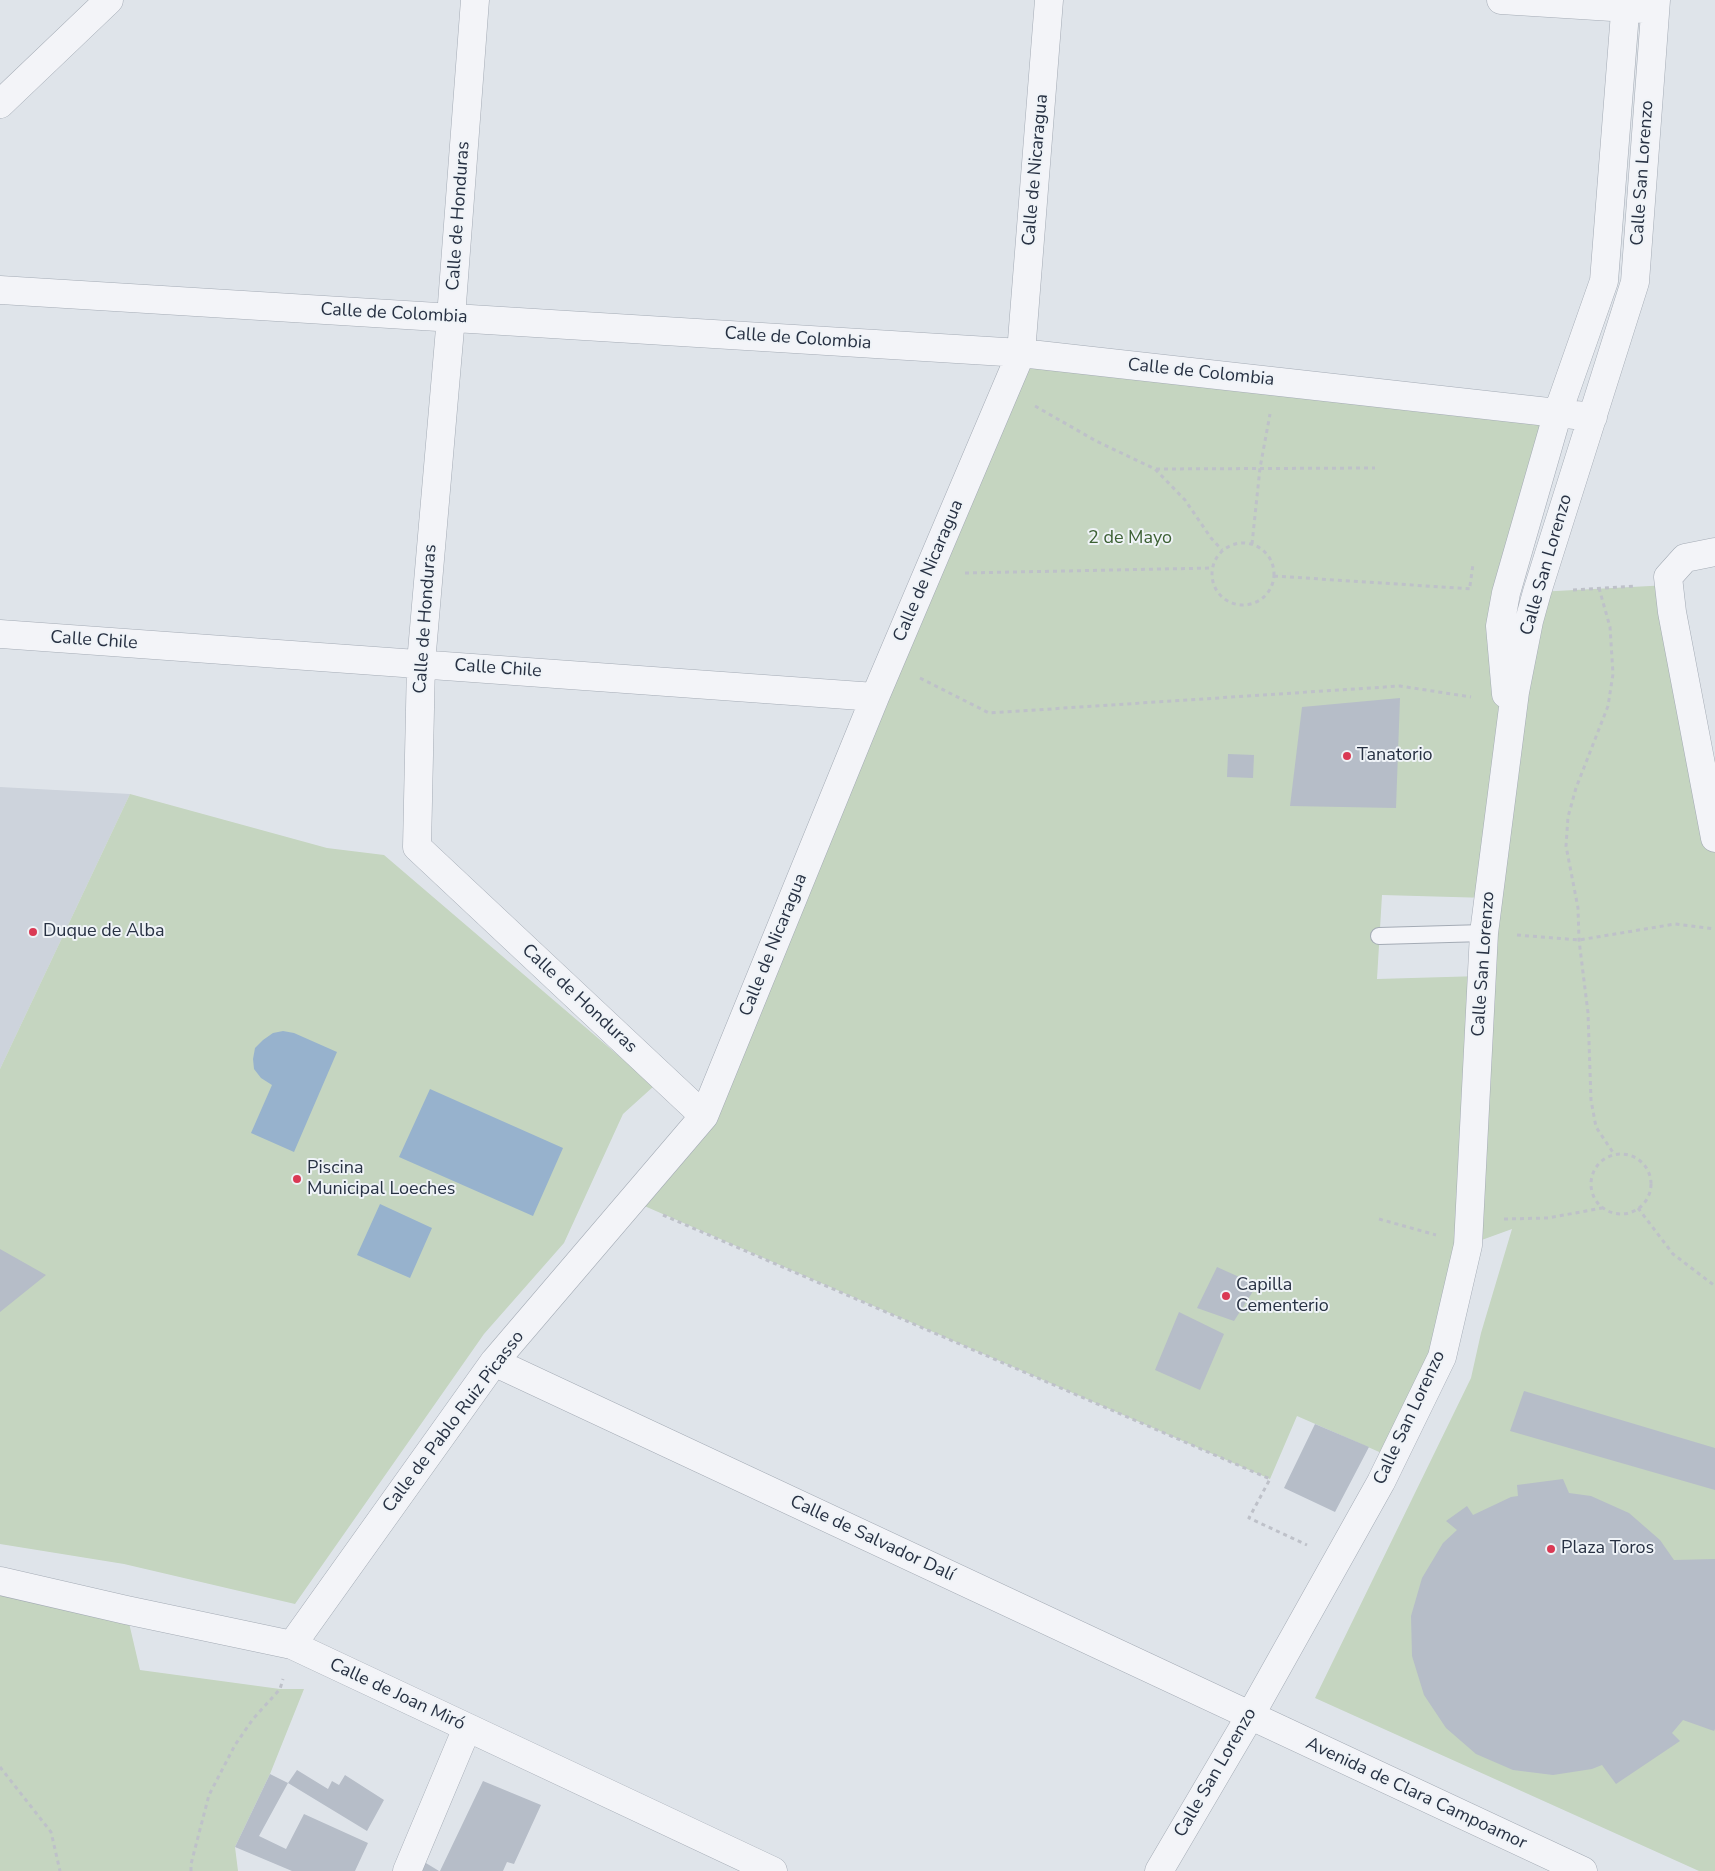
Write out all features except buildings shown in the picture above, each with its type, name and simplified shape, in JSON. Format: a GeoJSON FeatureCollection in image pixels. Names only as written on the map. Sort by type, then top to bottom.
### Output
{"type":"FeatureCollection","features":[{"type":"Feature","properties":{"kind":"street"},"geometry":{"type":"LineString","coordinates":[[0,104],[109,0]]}},
{"type":"Feature","properties":{"kind":"street","name":"Calle de Honduras"},"geometry":{"type":"LineString","coordinates":[[475,0],[451,317],[421,663],[417,847],[704,1116]]}},
{"type":"Feature","properties":{"kind":"street","name":"Calle de Nicaragua"},"geometry":{"type":"LineString","coordinates":[[704,1116],[875,697],[1021,353],[1049,0]]}},
{"type":"Feature","properties":{"kind":"street"},"geometry":{"type":"LineString","coordinates":[[1501,0],[1656,5]]}},
{"type":"Feature","properties":{"kind":"street"},"geometry":{"type":"LineString","coordinates":[[1511,697],[1500,626],[1506,593],[1558,412],[1604,281],[1626,4]]}},
{"type":"Feature","properties":{"kind":"street","name":"Calle San Lorenzo"},"geometry":{"type":"LineString","coordinates":[[1159,1871],[1250,1716],[1382,1482],[1442,1357],[1469,1232],[1484,933],[1510,735],[1511,697],[1537,592],[1635,282],[1656,5]]}},
{"type":"Feature","properties":{"kind":"street","name":"Calle de Colombia"},"geometry":{"type":"LineString","coordinates":[[0,290],[1021,353],[1593,417]]}},
{"type":"Feature","properties":{"kind":"street"},"geometry":{"type":"LineString","coordinates":[[1715,552],[1685,558],[1668,581],[1672,612],[1715,838]]}},
{"type":"Feature","properties":{"kind":"street","name":"Calle Chile"},"geometry":{"type":"LineString","coordinates":[[0,634],[875,697]]}},
{"type":"Feature","properties":{"kind":"street","name":"Calle de Pablo Ruiz Picasso"},"geometry":{"type":"LineString","coordinates":[[292,1645],[494,1362],[704,1116]]}},
{"type":"Feature","properties":{"kind":"street","name":"Calle de Salvador Dalí"},"geometry":{"type":"LineString","coordinates":[[494,1362],[1250,1716]]}},
{"type":"Feature","properties":{"kind":"street","name":"Calle de Joan Miró"},"geometry":{"type":"LineString","coordinates":[[0,1581],[292,1645],[772,1871]]}},
{"type":"Feature","properties":{"kind":"street","name":"Avenida de Clara Campoamor"},"geometry":{"type":"LineString","coordinates":[[1250,1716],[1583,1871]]}},
{"type":"Feature","properties":{"kind":"street"},"geometry":{"type":"LineString","coordinates":[[407,1871],[467,1728]]}},
{"type":"Feature","properties":{"kind":"lane"},"geometry":{"type":"LineString","coordinates":[[1379,936],[1484,933]]}},
{"type":"Feature","properties":{"kind":"path"},"geometry":{"type":"LineString","coordinates":[[1252,544],[1260,468],[1276,382]]}},
{"type":"Feature","properties":{"kind":"path"},"geometry":{"type":"LineString","coordinates":[[1006,390],[1096,441],[1155,469],[1186,500],[1211,538],[1222,550]]}},
{"type":"Feature","properties":{"kind":"path"},"geometry":{"type":"LineString","coordinates":[[1155,469],[1375,468]]}},
{"type":"Feature","properties":{"kind":"path"},"geometry":{"type":"LineString","coordinates":[[1252,544],[1268,556],[1273,566],[1272,586],[1266,594],[1249,604],[1229,602],[1215,588],[1212,568],[1222,550],[1231,545],[1252,544]]}},
{"type":"Feature","properties":{"kind":"path"},"geometry":{"type":"LineString","coordinates":[[1470,589],[1473,564]]}},
{"type":"Feature","properties":{"kind":"path"},"geometry":{"type":"LineString","coordinates":[[928,573],[1212,568]]}},
{"type":"Feature","properties":{"kind":"path"},"geometry":{"type":"LineString","coordinates":[[1274,576],[1506,593]]}},
{"type":"Feature","properties":{"kind":"path"},"geometry":{"type":"LineString","coordinates":[[1537,592],[1668,581]]}},
{"type":"Feature","properties":{"kind":"path"},"geometry":{"type":"LineString","coordinates":[[1599,588],[1610,627],[1613,674],[1608,706],[1576,788],[1568,817],[1566,846],[1578,908],[1579,940],[1588,1013],[1591,1100],[1596,1127],[1614,1154]]}},
{"type":"Feature","properties":{"kind":"path"},"geometry":{"type":"LineString","coordinates":[[891,660],[935,687],[989,713],[1400,686],[1511,697]]}},
{"type":"Feature","properties":{"kind":"path"},"geometry":{"type":"LineString","coordinates":[[1484,933],[1579,940],[1675,924],[1715,929]]}},
{"type":"Feature","properties":{"kind":"path"},"geometry":{"type":"LineString","coordinates":[[1614,1154],[1635,1157],[1643,1163],[1648,1171],[1651,1182],[1650,1192],[1646,1201],[1630,1213],[1620,1214],[1602,1208],[1592,1191],[1593,1172],[1598,1164],[1614,1154]]}},
{"type":"Feature","properties":{"kind":"path"},"geometry":{"type":"LineString","coordinates":[[633,1201],[1270,1479],[1249,1518],[1338,1560]]}},
{"type":"Feature","properties":{"kind":"path"},"geometry":{"type":"LineString","coordinates":[[1378,1219],[1469,1232],[1602,1208]]}},
{"type":"Feature","properties":{"kind":"path"},"geometry":{"type":"LineString","coordinates":[[1638,1208],[1673,1254],[1715,1286]]}},
{"type":"Feature","properties":{"kind":"path"},"geometry":{"type":"LineString","coordinates":[[192,1871],[191,1864],[208,1795],[235,1746],[253,1719],[280,1688],[292,1645]]}},
{"type":"Feature","properties":{"kind":"path"},"geometry":{"type":"LineString","coordinates":[[0,1768],[51,1832],[60,1871]]}},
{"type":"Feature","properties":{"kind":"shaded area","name":"Duque de Alba"},"geometry":{"type":"Polygon","coordinates":[[[0,787],[130,794],[0,1069],[0,787]]]}},
{"type":"Feature","properties":{"kind":"green space","name":"2 de Mayo"},"geometry":{"type":"Polygon","coordinates":[[[1021,353],[1558,412],[1514,565],[1509,732],[1537,592],[1669,585],[1715,834],[1715,1871],[1699,1871],[1315,1698],[1471,1378],[1481,1333],[1512,1229],[1468,1245],[1393,1458],[1297,1416],[1270,1479],[633,1201],[704,1116],[1021,353]],[[1382,895],[1377,979],[1481,976],[1488,898],[1382,895]]]}},
{"type":"Feature","properties":{"kind":"green space","name":"Piscina Municipal Loeches"},"geometry":{"type":"Polygon","coordinates":[[[130,794],[327,848],[384,855],[654,1086],[623,1114],[564,1243],[484,1334],[295,1604],[124,1564],[0,1544],[0,1069],[130,794]]]}},
{"type":"Feature","properties":{"kind":"green space"},"geometry":{"type":"Polygon","coordinates":[[[0,1581],[126,1610],[140,1670],[280,1689],[304,1689],[270,1774],[235,1847],[238,1871],[0,1871],[0,1581]]]}},
{"type":"Feature","properties":{"kind":"water"},"geometry":{"type":"Polygon","coordinates":[[[283,1031],[294,1033],[337,1052],[294,1152],[251,1133],[272,1085],[261,1078],[254,1069],[255,1048],[273,1033],[283,1031]]]}},
{"type":"Feature","properties":{"kind":"water"},"geometry":{"type":"Polygon","coordinates":[[[430,1089],[563,1148],[533,1216],[399,1157],[430,1089]]]}},
{"type":"Feature","properties":{"kind":"water"},"geometry":{"type":"Polygon","coordinates":[[[380,1204],[432,1228],[410,1278],[357,1255],[380,1204]]]}},
{"type":"Feature","properties":{"kind":"place","name":"Tanatorio"},"geometry":{"type":"Point","coordinates":[1347,756]}},
{"type":"Feature","properties":{"kind":"place","name":"Duque de Alba"},"geometry":{"type":"Point","coordinates":[33,932]}},
{"type":"Feature","properties":{"kind":"place","name":"Piscina Municipal Loeches"},"geometry":{"type":"Point","coordinates":[297,1179]}},
{"type":"Feature","properties":{"kind":"place","name":"Capilla Cementerio"},"geometry":{"type":"Point","coordinates":[1226,1296]}},
{"type":"Feature","properties":{"kind":"place","name":"Plaza Toros"},"geometry":{"type":"Point","coordinates":[1551,1549]}}]}
